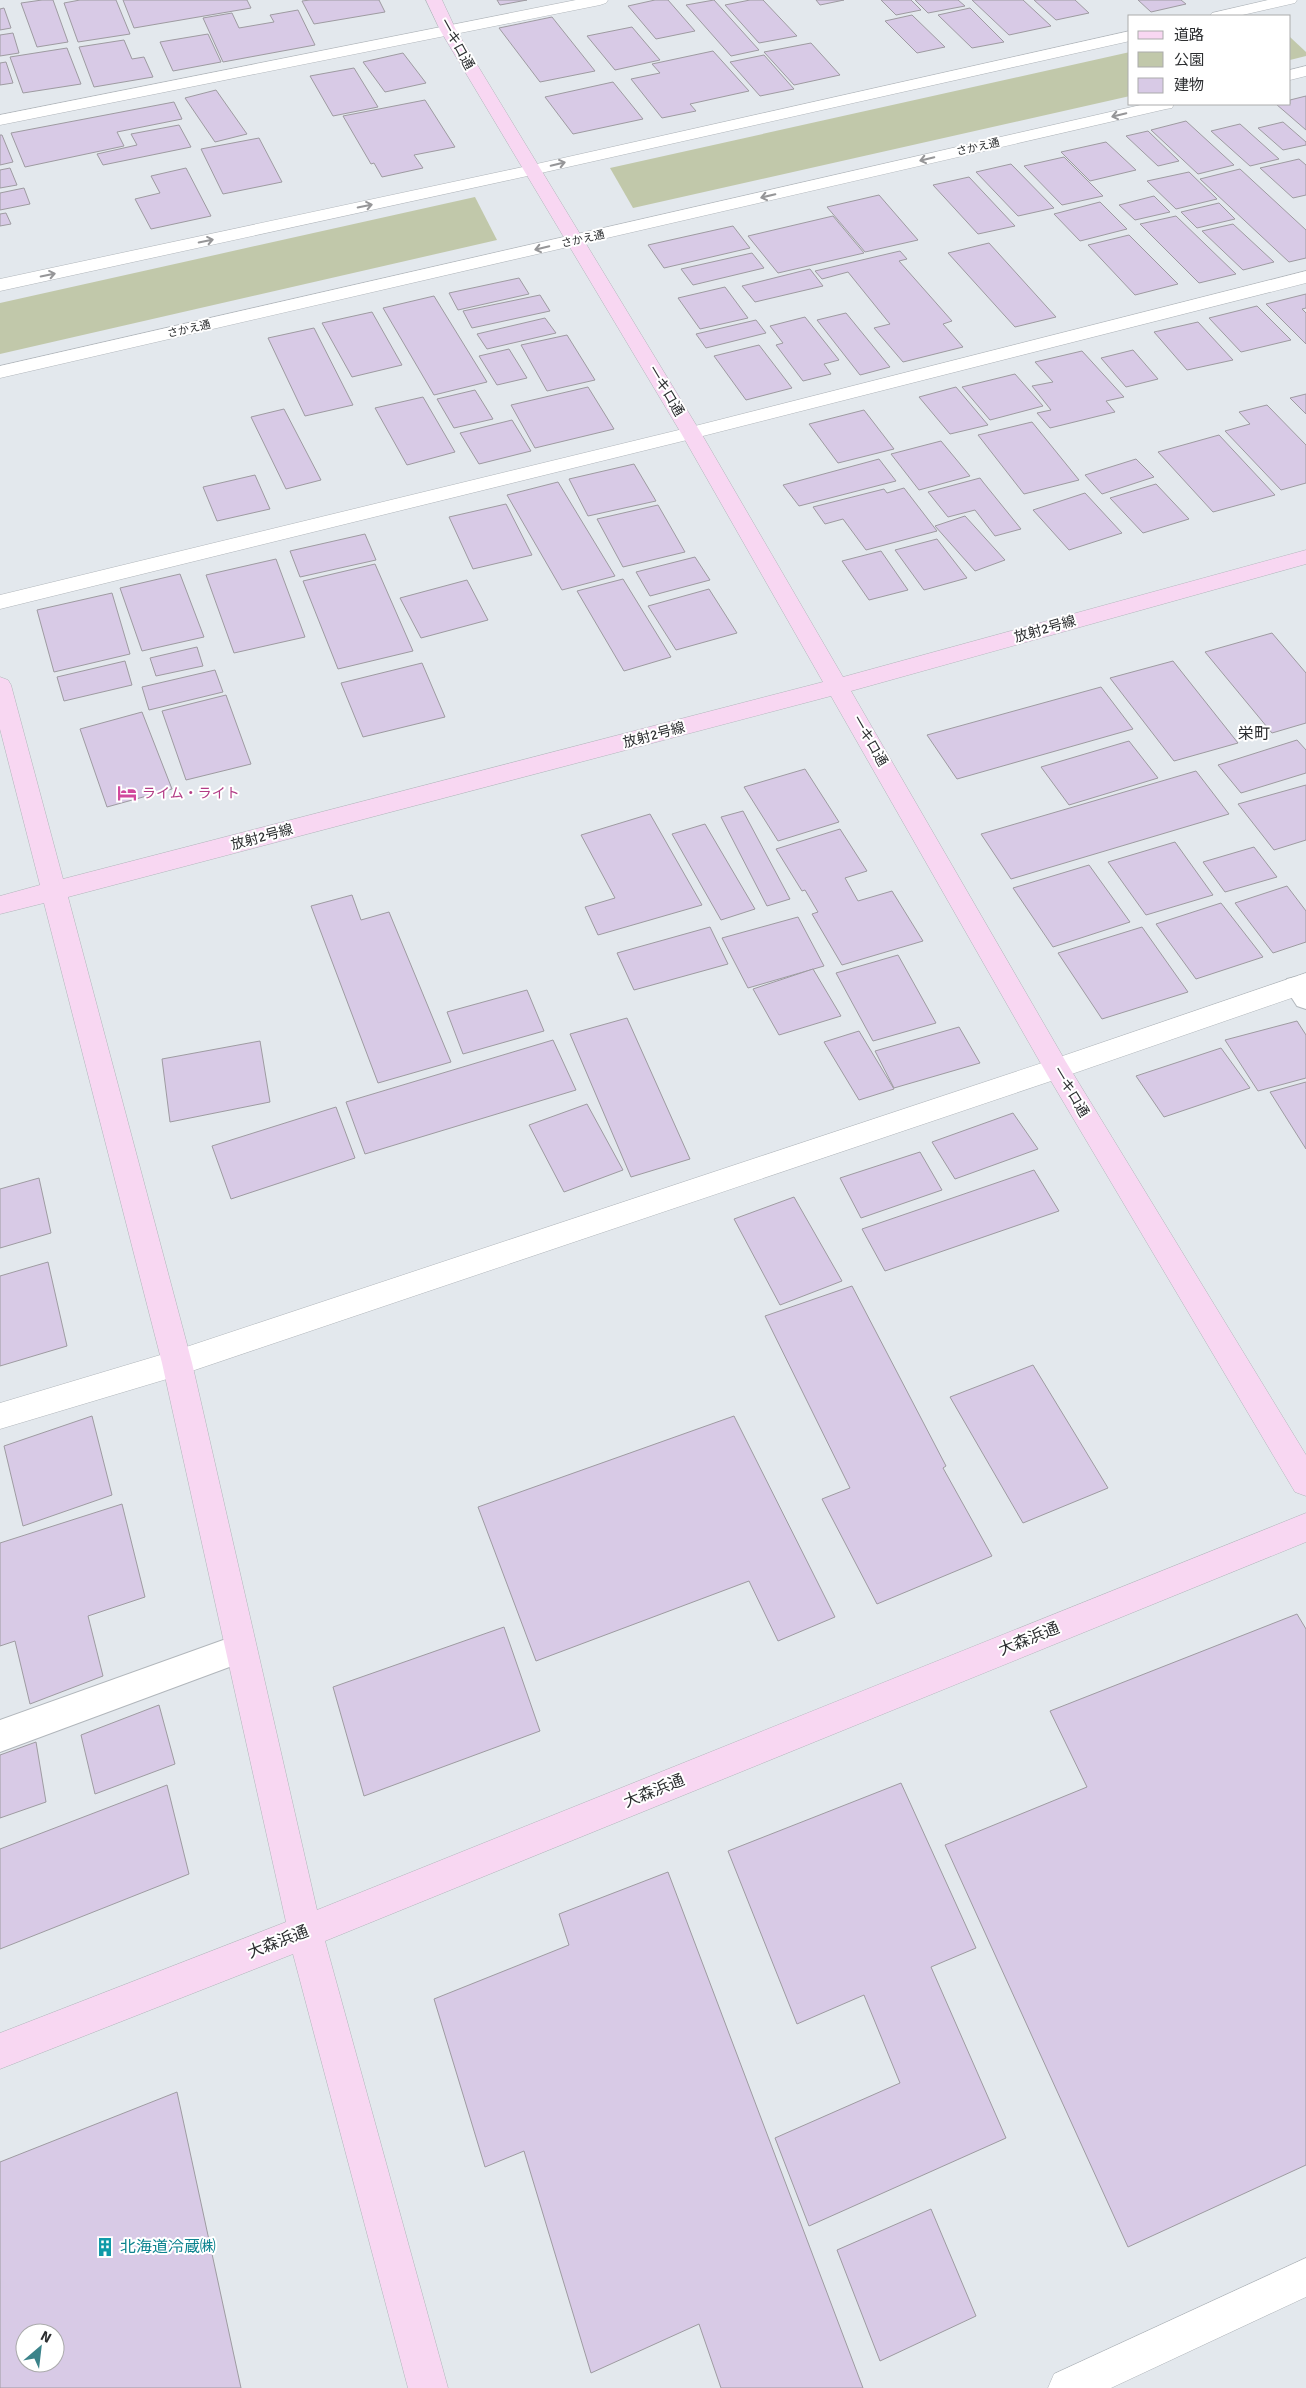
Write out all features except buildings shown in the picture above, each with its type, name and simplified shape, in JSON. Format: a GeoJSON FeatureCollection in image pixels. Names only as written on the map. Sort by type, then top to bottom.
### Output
{"type":"FeatureCollection","features":[{"type":"Feature","properties":{"kind":"street","name":"一キロ通"},"geometry":{"type":"LineString","coordinates":[[434,0],[448,30],[691,433],[839,686],[1057,1069],[1306,1482]]}},
{"type":"Feature","properties":{"kind":"street"},"geometry":{"type":"LineString","coordinates":[[0,120],[600,0]]}},
{"type":"Feature","properties":{"kind":"street"},"geometry":{"type":"LineString","coordinates":[[1222,15],[1289,0]]}},
{"type":"Feature","properties":{"kind":"street"},"geometry":{"type":"LineString","coordinates":[[1300,0],[1306,5]]}},
{"type":"Feature","properties":{"kind":"street"},"geometry":{"type":"LineString","coordinates":[[0,285],[532,170],[1128,36]]}},
{"type":"Feature","properties":{"kind":"street"},"geometry":{"type":"LineString","coordinates":[[1291,75],[1306,72]]}},
{"type":"Feature","properties":{"kind":"street","name":"さかえ通"},"geometry":{"type":"LineString","coordinates":[[0,372],[1162,105]]}},
{"type":"Feature","properties":{"kind":"street"},"geometry":{"type":"LineString","coordinates":[[0,602],[691,433],[1306,277]]}},
{"type":"Feature","properties":{"kind":"street","name":"放射2号線"},"geometry":{"type":"LineString","coordinates":[[0,905],[839,686],[1306,556]]}},
{"type":"Feature","properties":{"kind":"street"},"geometry":{"type":"LineString","coordinates":[[0,685],[177,1363],[305,1932],[428,2388]]}},
{"type":"Feature","properties":{"kind":"street"},"geometry":{"type":"LineString","coordinates":[[0,1416],[177,1363],[1057,1069],[1303,989]]}},
{"type":"Feature","properties":{"kind":"street","name":"大森浜通"},"geometry":{"type":"LineString","coordinates":[[0,2051],[305,1932],[1306,1527]]}},
{"type":"Feature","properties":{"kind":"street"},"geometry":{"type":"LineString","coordinates":[[1068,2388],[1306,2277]]}},
{"type":"Feature","properties":{"kind":"lane"},"geometry":{"type":"LineString","coordinates":[[0,1736],[240,1649]]}},
{"type":"Feature","properties":{"kind":"green space"},"geometry":{"type":"Polygon","coordinates":[[[1291,38],[1306,52],[1306,56],[1291,60],[1291,38]]]}},
{"type":"Feature","properties":{"kind":"green space"},"geometry":{"type":"Polygon","coordinates":[[[1128,52],[1128,96],[633,208],[610,168],[1128,52]]]}},
{"type":"Feature","properties":{"kind":"green space"},"geometry":{"type":"Polygon","coordinates":[[[475,197],[497,240],[0,354],[0,303],[475,197]]]}},
{"type":"Feature","properties":{"kind":"place","name":"ライム・ライト"},"geometry":{"type":"Point","coordinates":[127,793]}},
{"type":"Feature","properties":{"kind":"place","name":"北海道冷蔵㈱"},"geometry":{"type":"Point","coordinates":[105,2247]}},
{"type":"Feature","properties":{"kind":"district","name":"栄町"},"geometry":{"type":"Point","coordinates":[1254,734]}}]}
